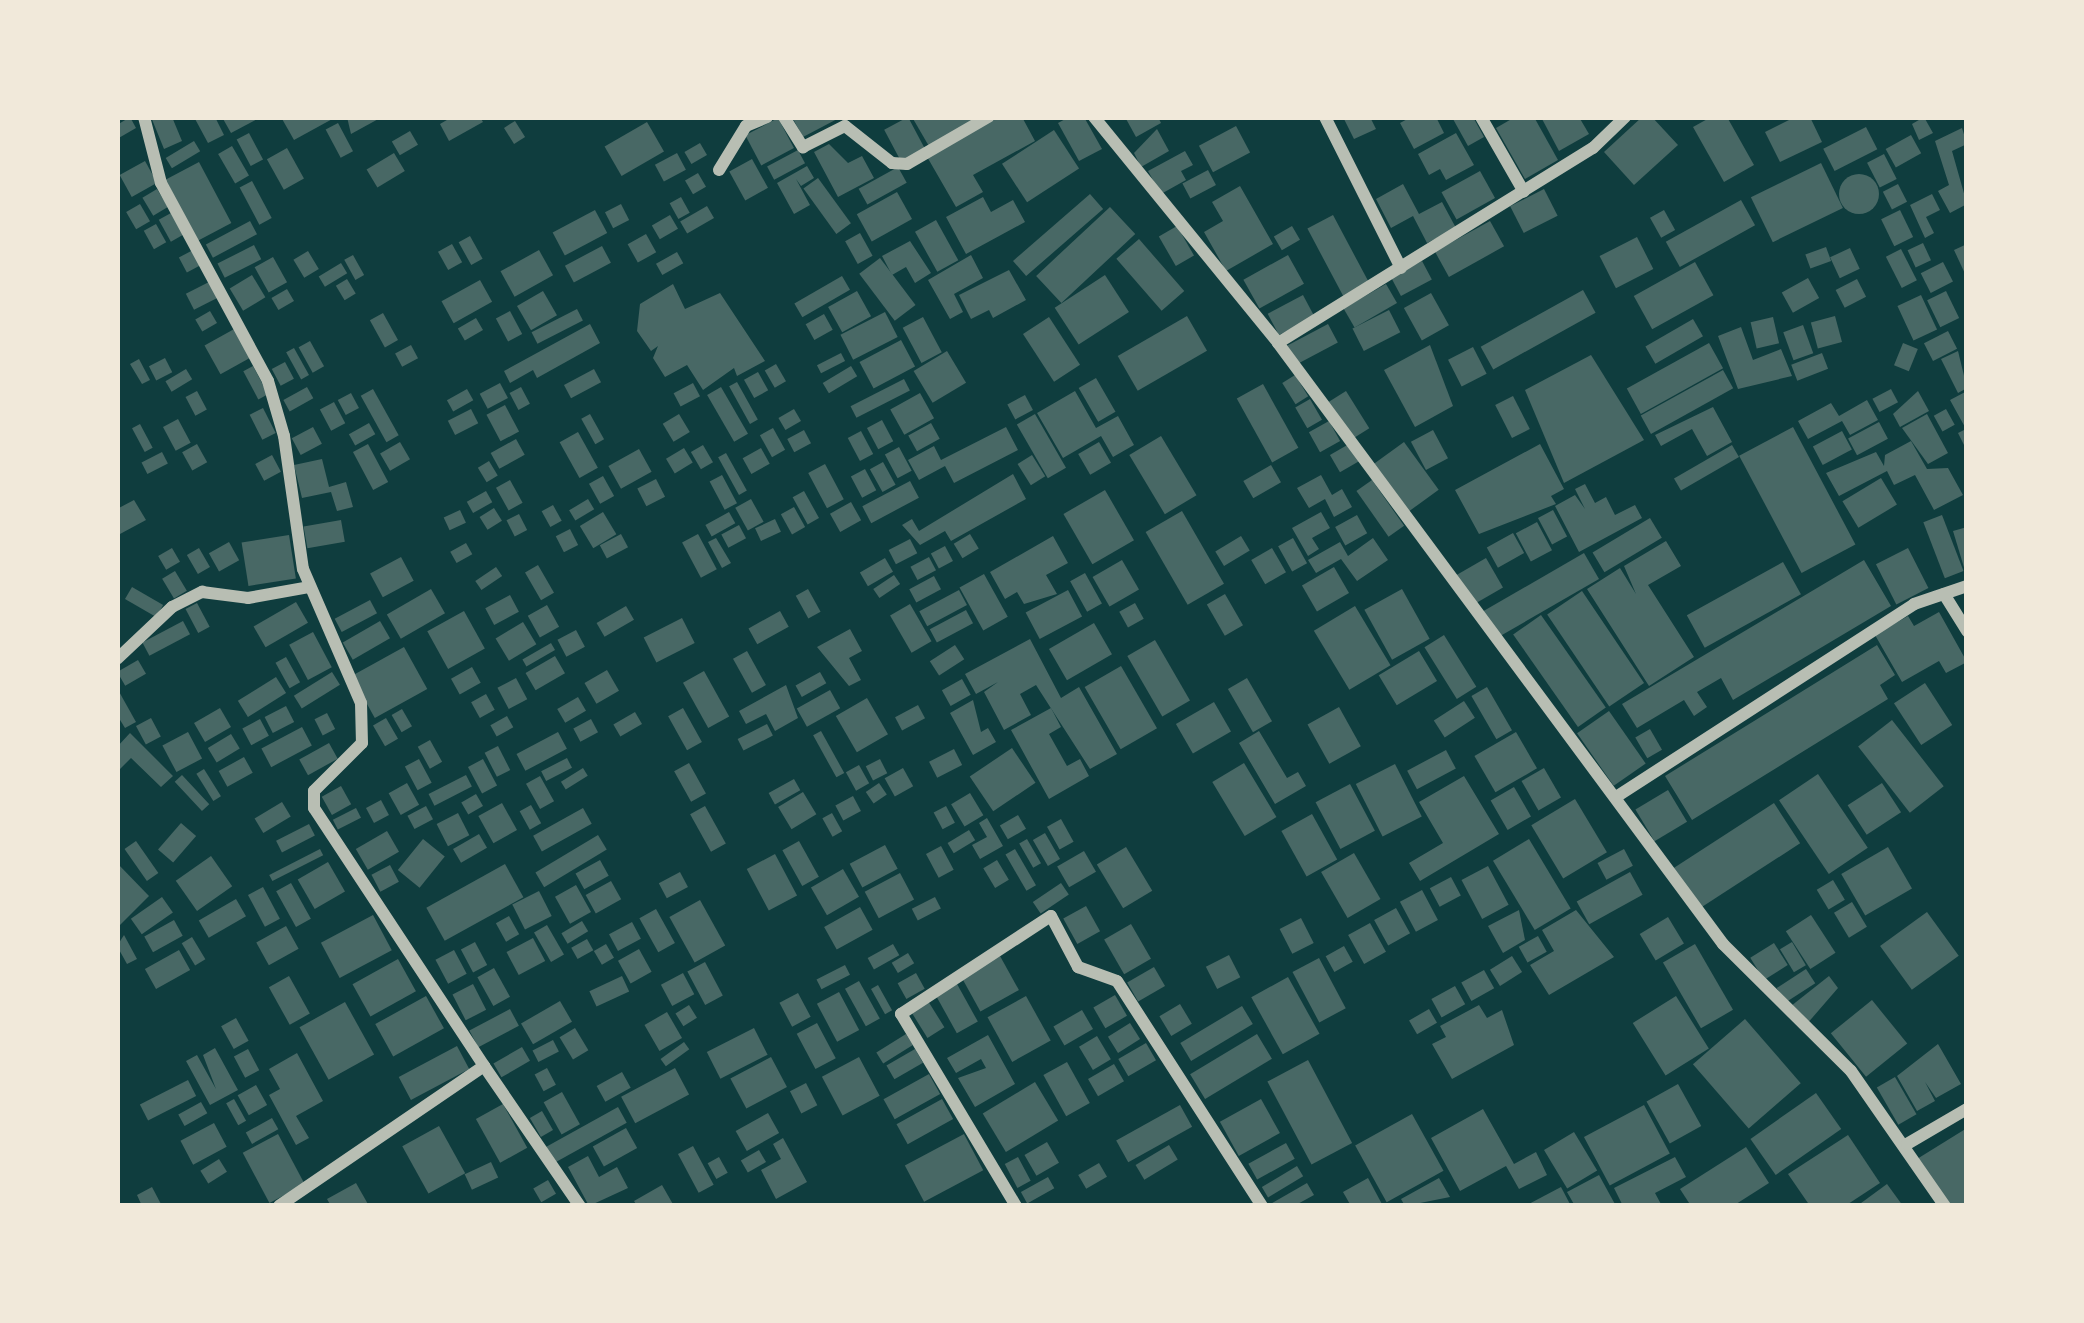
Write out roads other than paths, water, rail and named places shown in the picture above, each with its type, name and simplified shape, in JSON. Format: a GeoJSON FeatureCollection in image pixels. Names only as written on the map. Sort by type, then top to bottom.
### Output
{"type":"FeatureCollection","features":[{"type":"Feature","properties":{"kind":"street"},"geometry":{"type":"LineString","coordinates":[[144,117],[161,182],[268,381],[310,587],[362,704],[362,743],[314,791],[314,808],[580,1206]]}},
{"type":"Feature","properties":{"kind":"street"},"geometry":{"type":"LineString","coordinates":[[719,170],[746,126],[766,117]]}},
{"type":"Feature","properties":{"kind":"street"},"geometry":{"type":"LineString","coordinates":[[784,117],[802,147],[845,126],[892,163],[908,164],[988,117]]}},
{"type":"Feature","properties":{"kind":"street"},"geometry":{"type":"LineString","coordinates":[[1094,117],[1278,344],[1724,944],[1851,1071],[1907,1144],[1945,1206]]}},
{"type":"Feature","properties":{"kind":"street"},"geometry":{"type":"LineString","coordinates":[[1325,117],[1400,268]]}},
{"type":"Feature","properties":{"kind":"street"},"geometry":{"type":"LineString","coordinates":[[1481,117],[1523,192]]}},
{"type":"Feature","properties":{"kind":"street"},"geometry":{"type":"LineString","coordinates":[[1278,344],[1523,192],[1625,117]]}},
{"type":"Feature","properties":{"kind":"street"},"geometry":{"type":"LineString","coordinates":[[1616,797],[1820,662],[1967,586]]}},
{"type":"Feature","properties":{"kind":"street"},"geometry":{"type":"LineString","coordinates":[[117,659],[172,607],[202,592],[248,598],[310,587]]}},
{"type":"Feature","properties":{"kind":"street"},"geometry":{"type":"LineString","coordinates":[[1944,594],[1967,631]]}},
{"type":"Feature","properties":{"kind":"street"},"geometry":{"type":"LineString","coordinates":[[1016,1206],[902,1014],[1051,916],[1078,967],[1117,981],[1262,1206]]}},
{"type":"Feature","properties":{"kind":"street"},"geometry":{"type":"LineString","coordinates":[[280,1206],[484,1066]]}},
{"type":"Feature","properties":{"kind":"street"},"geometry":{"type":"LineString","coordinates":[[1907,1144],[1967,1109]]}}]}
